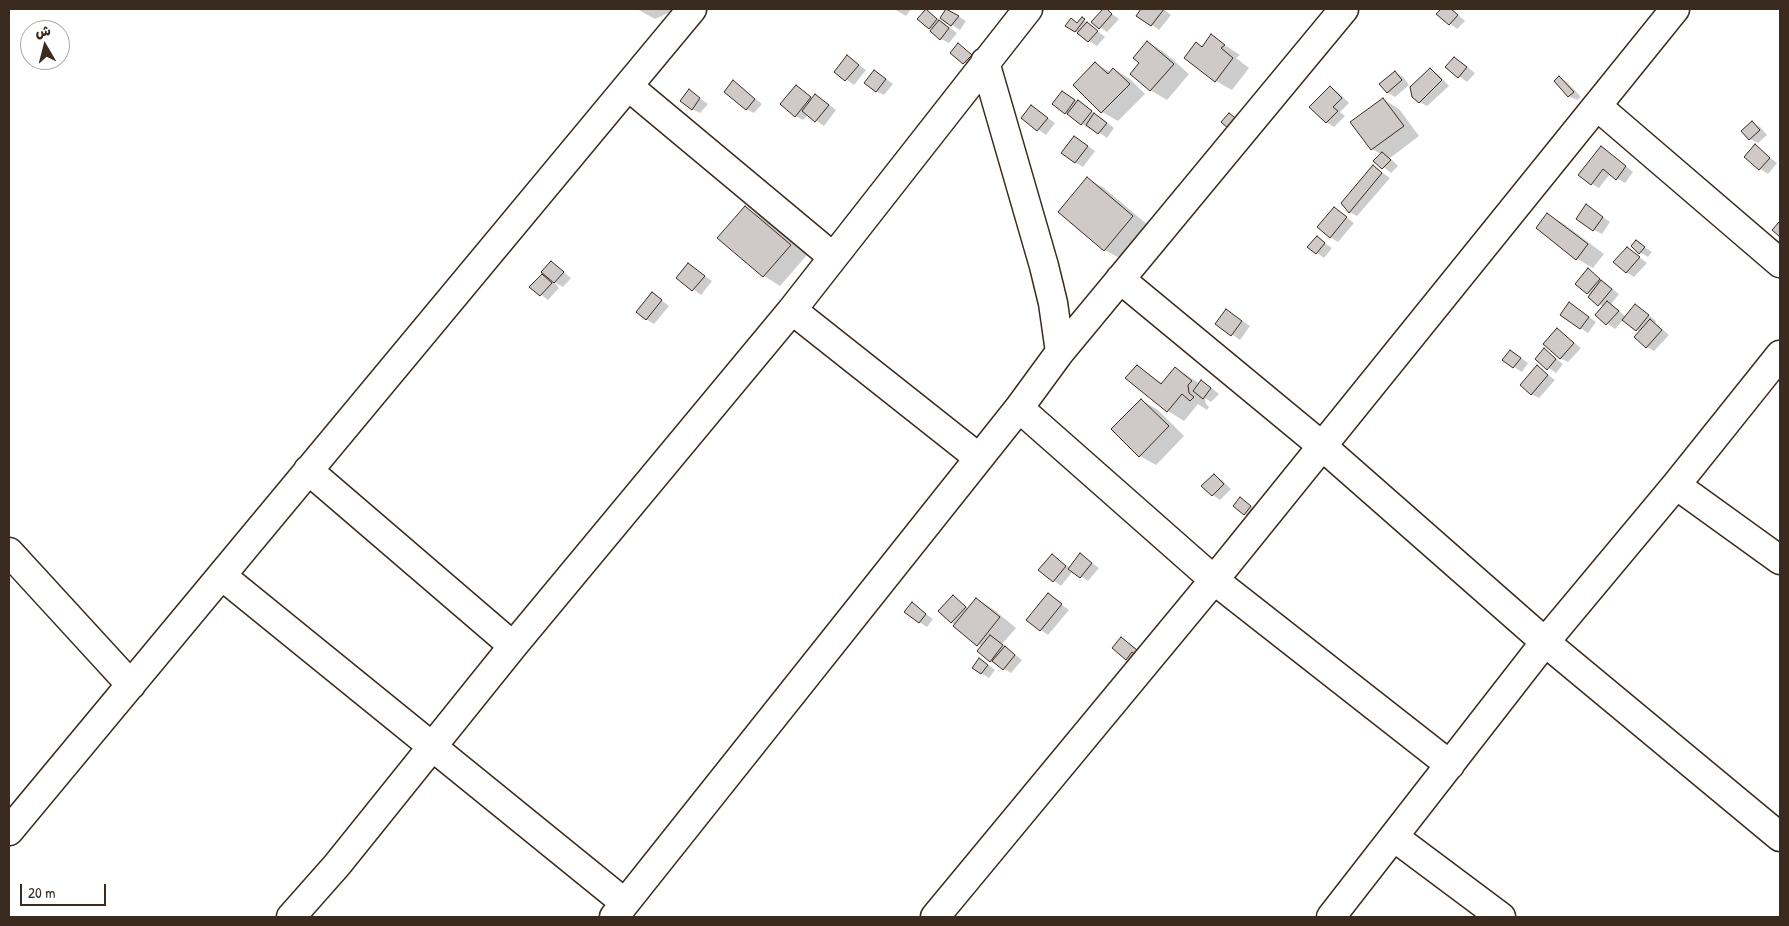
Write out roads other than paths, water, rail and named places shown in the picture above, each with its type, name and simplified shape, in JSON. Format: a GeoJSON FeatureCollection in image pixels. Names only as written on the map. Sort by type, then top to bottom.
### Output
{"type":"FeatureCollection","features":[{"type":"Feature","properties":{"kind":"street"},"geometry":{"type":"LineString","coordinates":[[9,832],[692,9]]}},
{"type":"Feature","properties":{"kind":"street"},"geometry":{"type":"LineString","coordinates":[[291,917],[338,865],[513,646],[792,310],[1028,9]]}},
{"type":"Feature","properties":{"kind":"street"},"geometry":{"type":"LineString","coordinates":[[222,576],[432,748],[619,910],[979,458],[1060,352],[1344,9]]}},
{"type":"Feature","properties":{"kind":"street"},"geometry":{"type":"LineString","coordinates":[[935,917],[1214,580],[1675,9]]}},
{"type":"Feature","properties":{"kind":"street"},"geometry":{"type":"LineString","coordinates":[[985,62],[1044,266],[1053,303],[1060,352]]}},
{"type":"Feature","properties":{"kind":"street"},"geometry":{"type":"LineString","coordinates":[[628,86],[833,257]]}},
{"type":"Feature","properties":{"kind":"street"},"geometry":{"type":"LineString","coordinates":[[1597,106],[1780,263]]}},
{"type":"Feature","properties":{"kind":"street"},"geometry":{"type":"LineString","coordinates":[[1120,279],[1322,446],[1544,642],[1780,837]]}},
{"type":"Feature","properties":{"kind":"street"},"geometry":{"type":"LineString","coordinates":[[792,310],[979,458]]}},
{"type":"Feature","properties":{"kind":"street"},"geometry":{"type":"LineString","coordinates":[[1331,917],[1544,642],[1676,484],[1780,355]]}},
{"type":"Feature","properties":{"kind":"street"},"geometry":{"type":"LineString","coordinates":[[1018,408],[1214,580],[1450,764]]}},
{"type":"Feature","properties":{"kind":"street"},"geometry":{"type":"LineString","coordinates":[[308,470],[513,646]]}},
{"type":"Feature","properties":{"kind":"street"},"geometry":{"type":"LineString","coordinates":[[1676,484],[1780,560]]}},
{"type":"Feature","properties":{"kind":"street"},"geometry":{"type":"LineString","coordinates":[[9,552],[131,685]]}},
{"type":"Feature","properties":{"kind":"street"},"geometry":{"type":"LineString","coordinates":[[1394,837],[1501,917]]}}]}
